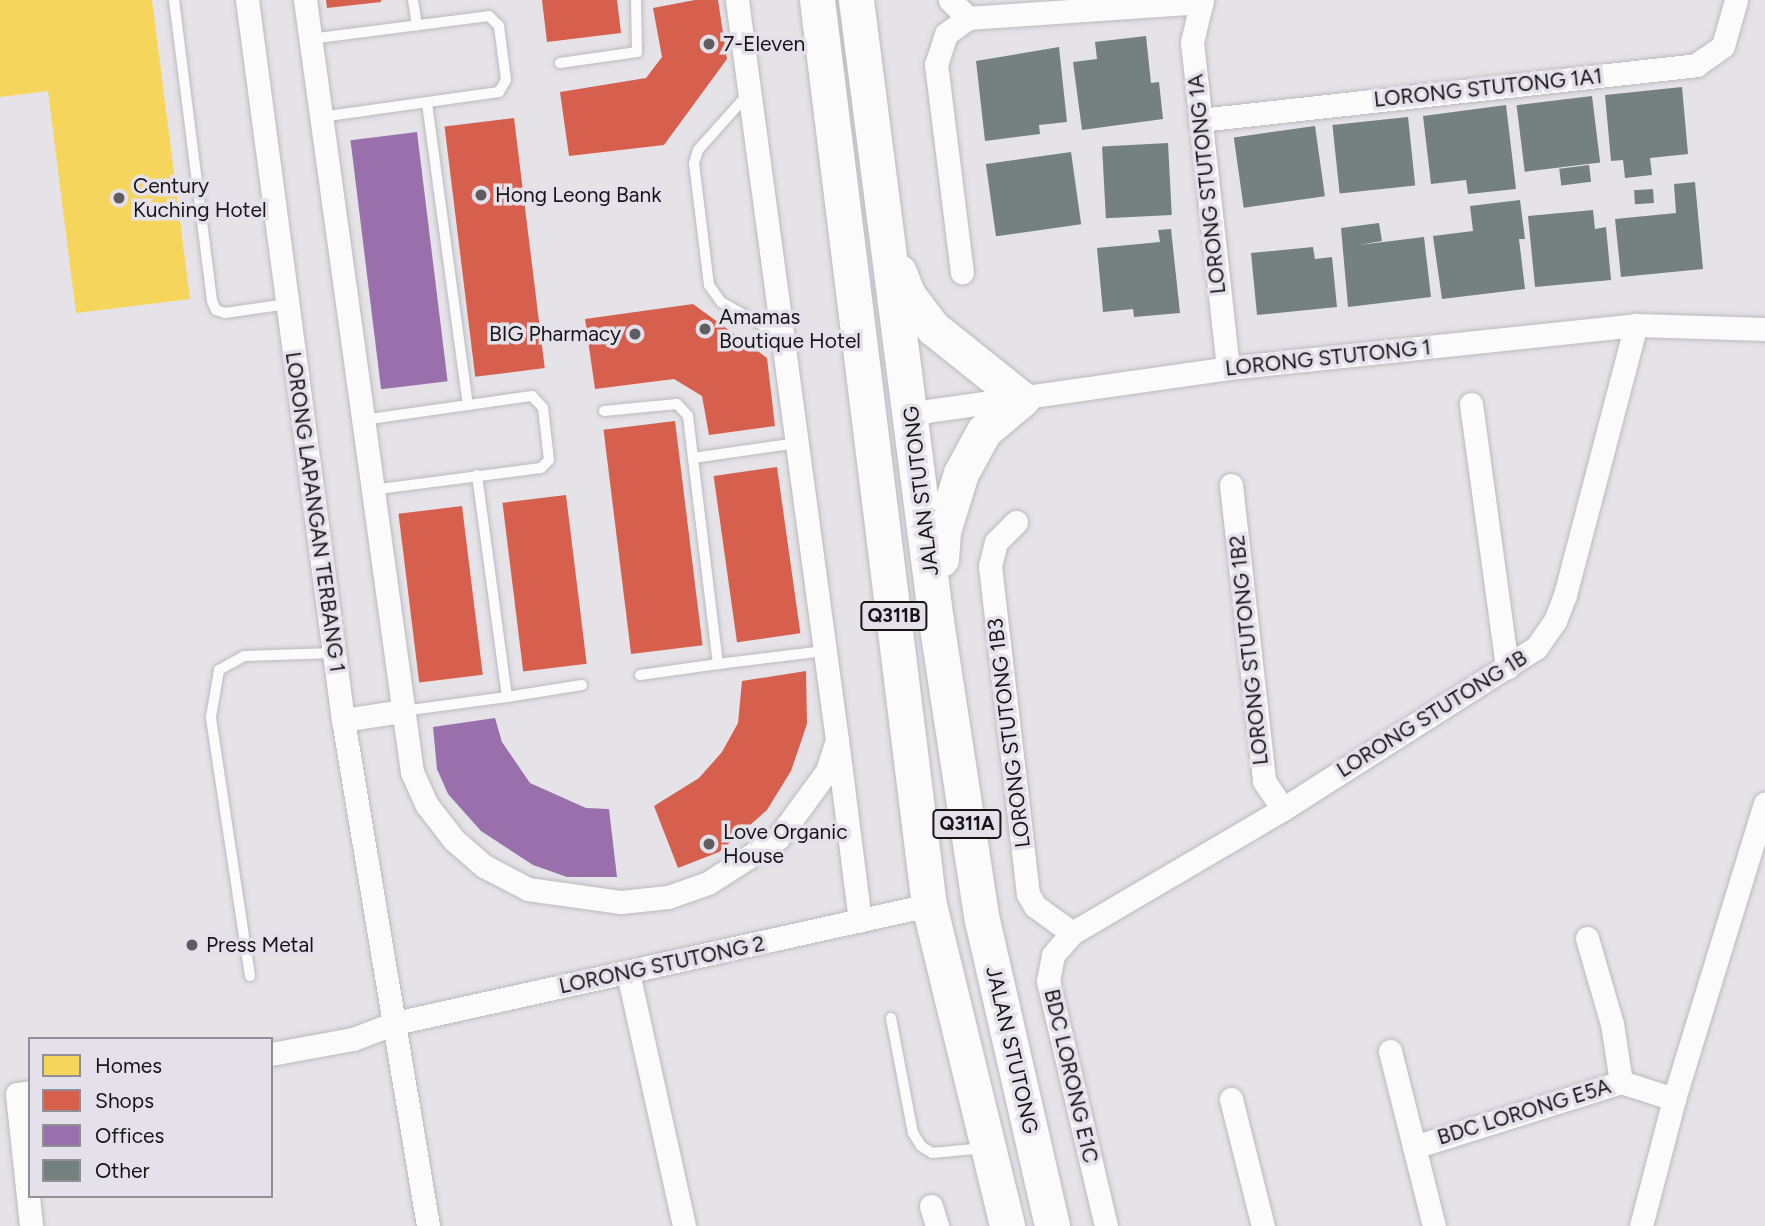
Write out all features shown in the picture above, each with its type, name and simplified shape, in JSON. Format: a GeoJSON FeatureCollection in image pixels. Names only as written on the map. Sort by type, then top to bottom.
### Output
{"type":"FeatureCollection","features":[{"type":"Feature","properties":{"kind":"main road","name":"JALAN STUTONG"},"geometry":{"type":"LineString","coordinates":[[817,0],[929,905],[1007,1226]]}},
{"type":"Feature","properties":{"kind":"main road","name":"JALAN STUTONG"},"geometry":{"type":"LineString","coordinates":[[856,0],[912,417],[936,621],[982,920],[1052,1226]]}},
{"type":"Feature","properties":{"kind":"main road"},"geometry":{"type":"LineString","coordinates":[[887,242],[908,295],[933,328],[1022,399],[984,431],[961,473],[943,531],[936,621]]}},
{"type":"Feature","properties":{"kind":"main road"},"geometry":{"type":"LineString","coordinates":[[909,731],[913,685],[910,645],[882,454],[892,435],[912,417]]}},
{"type":"Feature","properties":{"kind":"street","name":"LORONG LAPANGAN TERBANG 1"},"geometry":{"type":"LineString","coordinates":[[247,0],[343,720],[428,1226]]}},
{"type":"Feature","properties":{"kind":"street"},"geometry":{"type":"LineString","coordinates":[[305,0],[412,772],[427,805],[464,848],[484,866],[528,889],[621,902],[668,897],[708,883],[778,838],[827,771],[837,740]]}},
{"type":"Feature","properties":{"kind":"street"},"geometry":{"type":"LineString","coordinates":[[737,0],[860,921]]}},
{"type":"Feature","properties":{"kind":"street"},"geometry":{"type":"LineString","coordinates":[[950,0],[968,18]]}},
{"type":"Feature","properties":{"kind":"street","name":"LORONG STUTONG 1A1"},"geometry":{"type":"LineString","coordinates":[[1200,120],[1696,65],[1723,46],[1736,0]]}},
{"type":"Feature","properties":{"kind":"street"},"geometry":{"type":"LineString","coordinates":[[962,272],[936,64],[937,47],[946,34],[968,18],[1201,1]]}},
{"type":"Feature","properties":{"kind":"street","name":"LORONG STUTONG 1A"},"geometry":{"type":"LineString","coordinates":[[1201,1],[1192,42],[1228,368]]}},
{"type":"Feature","properties":{"kind":"street","name":"LORONG STUTONG 1"},"geometry":{"type":"LineString","coordinates":[[912,417],[1228,368],[1636,325],[1765,329]]}},
{"type":"Feature","properties":{"kind":"street","name":"LORONG STUTONG 1B"},"geometry":{"type":"LineString","coordinates":[[1072,933],[1283,808],[1536,648],[1555,621],[1565,595],[1636,325]]}},
{"type":"Feature","properties":{"kind":"street"},"geometry":{"type":"LineString","coordinates":[[1471,404],[1507,668]]}},
{"type":"Feature","properties":{"kind":"street","name":"LORONG STUTONG 1B2"},"geometry":{"type":"LineString","coordinates":[[1231,485],[1264,781],[1283,808]]}},
{"type":"Feature","properties":{"kind":"street","name":"LORONG STUTONG 1B3"},"geometry":{"type":"LineString","coordinates":[[1016,522],[996,542],[990,566],[1028,894],[1035,906],[1072,933]]}},
{"type":"Feature","properties":{"kind":"street"},"geometry":{"type":"LineString","coordinates":[[343,720],[403,711]]}},
{"type":"Feature","properties":{"kind":"street"},"geometry":{"type":"LineString","coordinates":[[1641,1226],[1674,1099],[1765,804]]}},
{"type":"Feature","properties":{"kind":"street","name":"LORONG STUTONG 2"},"geometry":{"type":"LineString","coordinates":[[273,1054],[353,1039],[395,1023],[929,905]]}},
{"type":"Feature","properties":{"kind":"street","name":"BDC LORONG E1C"},"geometry":{"type":"LineString","coordinates":[[1072,933],[1052,956],[1048,981],[1106,1226]]}},
{"type":"Feature","properties":{"kind":"street"},"geometry":{"type":"LineString","coordinates":[[1587,938],[1612,1024],[1621,1082]]}},
{"type":"Feature","properties":{"kind":"street"},"geometry":{"type":"LineString","coordinates":[[628,973],[684,1226]]}},
{"type":"Feature","properties":{"kind":"street"},"geometry":{"type":"LineString","coordinates":[[1390,1051],[1434,1226]]}},
{"type":"Feature","properties":{"kind":"street","name":"BDC LORONG E5A"},"geometry":{"type":"LineString","coordinates":[[1414,1147],[1621,1082],[1674,1099]]}},
{"type":"Feature","properties":{"kind":"street"},"geometry":{"type":"LineString","coordinates":[[16,1094],[30,1226]]}},
{"type":"Feature","properties":{"kind":"street"},"geometry":{"type":"LineString","coordinates":[[1231,1099],[1263,1226]]}},
{"type":"Feature","properties":{"kind":"lane"},"geometry":{"type":"LineString","coordinates":[[174,0],[212,301],[216,310],[225,313],[287,304]]}},
{"type":"Feature","properties":{"kind":"lane"},"geometry":{"type":"LineString","coordinates":[[413,0],[417,26]]}},
{"type":"Feature","properties":{"kind":"lane"},"geometry":{"type":"LineString","coordinates":[[560,63],[637,52],[636,0]]}},
{"type":"Feature","properties":{"kind":"lane"},"geometry":{"type":"LineString","coordinates":[[310,39],[489,16],[496,20],[506,80],[499,92],[321,117]]}},
{"type":"Feature","properties":{"kind":"lane"},"geometry":{"type":"LineString","coordinates":[[750,93],[698,150],[694,163],[709,285],[721,302],[783,336]]}},
{"type":"Feature","properties":{"kind":"lane"},"geometry":{"type":"LineString","coordinates":[[427,103],[468,405]]}},
{"type":"Feature","properties":{"kind":"lane"},"geometry":{"type":"LineString","coordinates":[[363,420],[532,396],[543,408],[547,464],[372,490]]}},
{"type":"Feature","properties":{"kind":"lane"},"geometry":{"type":"LineString","coordinates":[[604,411],[677,404],[688,416],[718,664]]}},
{"type":"Feature","properties":{"kind":"lane"},"geometry":{"type":"LineString","coordinates":[[693,458],[797,443]]}},
{"type":"Feature","properties":{"kind":"lane"},"geometry":{"type":"LineString","coordinates":[[477,475],[507,697]]}},
{"type":"Feature","properties":{"kind":"lane"},"geometry":{"type":"LineString","coordinates":[[640,674],[824,652]]}},
{"type":"Feature","properties":{"kind":"lane"},"geometry":{"type":"LineString","coordinates":[[250,976],[211,717],[219,670],[244,656],[334,653]]}},
{"type":"Feature","properties":{"kind":"lane"},"geometry":{"type":"LineString","coordinates":[[403,711],[582,685]]}},
{"type":"Feature","properties":{"kind":"lane"},"geometry":{"type":"LineString","coordinates":[[891,1018],[914,1133],[921,1146],[932,1153],[988,1147]]}},
{"type":"Feature","properties":{"kind":"building: Homes","name":"Century Kuching Hotel"},"geometry":{"type":"Polygon","coordinates":[[[0,0],[152,0],[190,299],[76,313],[48,91],[0,97],[0,0]]]}},
{"type":"Feature","properties":{"kind":"building: Shops"},"geometry":{"type":"Polygon","coordinates":[[[326,0],[381,0],[381,2],[327,8],[326,0]]]}},
{"type":"Feature","properties":{"kind":"building: Shops"},"geometry":{"type":"Polygon","coordinates":[[[542,0],[617,0],[621,33],[547,42],[542,0]]]}},
{"type":"Feature","properties":{"kind":"building: Shops"},"geometry":{"type":"Polygon","coordinates":[[[695,0],[718,0],[727,59],[664,145],[569,156],[560,92],[646,78],[662,57],[653,8],[695,0]]]}},
{"type":"Feature","properties":{"kind":"building: Shops"},"geometry":{"type":"Polygon","coordinates":[[[514,118],[545,368],[475,377],[445,127],[514,118]]]}},
{"type":"Feature","properties":{"kind":"building: Shops"},"geometry":{"type":"Polygon","coordinates":[[[693,304],[767,358],[775,426],[709,435],[702,396],[674,379],[595,389],[585,319],[693,304]]]}},
{"type":"Feature","properties":{"kind":"building: Shops"},"geometry":{"type":"Polygon","coordinates":[[[675,421],[703,645],[631,654],[604,430],[675,421]]]}},
{"type":"Feature","properties":{"kind":"building: Shops"},"geometry":{"type":"Polygon","coordinates":[[[777,467],[800,633],[737,642],[714,476],[777,467]]]}},
{"type":"Feature","properties":{"kind":"building: Shops"},"geometry":{"type":"Polygon","coordinates":[[[566,495],[587,664],[523,672],[502,503],[566,495]]]}},
{"type":"Feature","properties":{"kind":"building: Shops"},"geometry":{"type":"Polygon","coordinates":[[[462,506],[483,675],[419,683],[398,514],[462,506]]]}},
{"type":"Feature","properties":{"kind":"building: Shops"},"geometry":{"type":"Polygon","coordinates":[[[806,671],[807,724],[791,771],[767,810],[719,852],[678,868],[654,806],[699,778],[722,752],[738,723],[742,681],[806,671]]]}},
{"type":"Feature","properties":{"kind":"building: Offices"},"geometry":{"type":"Polygon","coordinates":[[[417,132],[448,381],[381,389],[350,140],[417,132]]]}},
{"type":"Feature","properties":{"kind":"building: Offices"},"geometry":{"type":"Polygon","coordinates":[[[495,718],[502,742],[530,783],[586,808],[609,809],[617,877],[567,877],[533,865],[481,831],[448,794],[437,769],[433,727],[495,718]]]}},
{"type":"Feature","properties":{"kind":"building: Other"},"geometry":{"type":"Polygon","coordinates":[[[1146,36],[1151,83],[1159,82],[1163,119],[1082,130],[1073,62],[1097,59],[1095,42],[1146,36]]]}},
{"type":"Feature","properties":{"kind":"building: Other"},"geometry":{"type":"Polygon","coordinates":[[[1059,47],[1067,122],[1039,125],[1040,134],[985,141],[976,61],[1059,47]]]}},
{"type":"Feature","properties":{"kind":"building: Other"},"geometry":{"type":"Polygon","coordinates":[[[1682,87],[1688,154],[1650,158],[1652,175],[1625,178],[1623,160],[1611,161],[1605,95],[1682,87]]]}},
{"type":"Feature","properties":{"kind":"building: Other"},"geometry":{"type":"Polygon","coordinates":[[[1592,96],[1600,163],[1525,172],[1517,105],[1592,96]]]}},
{"type":"Feature","properties":{"kind":"building: Other"},"geometry":{"type":"Polygon","coordinates":[[[1506,105],[1516,189],[1468,194],[1466,180],[1431,184],[1423,116],[1506,105]]]}},
{"type":"Feature","properties":{"kind":"building: Other"},"geometry":{"type":"Polygon","coordinates":[[[1408,117],[1415,186],[1340,194],[1332,125],[1408,117]]]}},
{"type":"Feature","properties":{"kind":"building: Other"},"geometry":{"type":"Polygon","coordinates":[[[1315,126],[1325,196],[1244,208],[1234,137],[1315,126]]]}},
{"type":"Feature","properties":{"kind":"building: Other"},"geometry":{"type":"Polygon","coordinates":[[[1168,143],[1172,215],[1106,218],[1102,146],[1168,143]]]}},
{"type":"Feature","properties":{"kind":"building: Other"},"geometry":{"type":"Polygon","coordinates":[[[1071,152],[1081,224],[996,236],[986,164],[1071,152]]]}},
{"type":"Feature","properties":{"kind":"building: Other"},"geometry":{"type":"Polygon","coordinates":[[[1589,165],[1591,182],[1561,186],[1559,169],[1589,165]]]}},
{"type":"Feature","properties":{"kind":"building: Other"},"geometry":{"type":"Polygon","coordinates":[[[1695,182],[1703,269],[1621,277],[1615,219],[1676,213],[1674,184],[1695,182]]]}},
{"type":"Feature","properties":{"kind":"building: Other"},"geometry":{"type":"Polygon","coordinates":[[[1653,189],[1654,203],[1635,204],[1634,190],[1653,189]]]}},
{"type":"Feature","properties":{"kind":"building: Other"},"geometry":{"type":"Polygon","coordinates":[[[1520,200],[1525,239],[1519,239],[1525,289],[1442,299],[1433,236],[1473,231],[1470,206],[1520,200]]]}},
{"type":"Feature","properties":{"kind":"building: Other"},"geometry":{"type":"Polygon","coordinates":[[[1593,210],[1595,229],[1606,227],[1611,280],[1535,287],[1528,216],[1593,210]]]}},
{"type":"Feature","properties":{"kind":"building: Other"},"geometry":{"type":"Polygon","coordinates":[[[1379,223],[1382,241],[1359,245],[1424,237],[1431,297],[1348,307],[1341,228],[1379,223]]]}},
{"type":"Feature","properties":{"kind":"building: Other"},"geometry":{"type":"Polygon","coordinates":[[[1171,229],[1180,313],[1134,317],[1133,309],[1103,312],[1097,248],[1160,242],[1158,230],[1171,229]]]}},
{"type":"Feature","properties":{"kind":"building: Other"},"geometry":{"type":"Polygon","coordinates":[[[1313,247],[1315,259],[1332,257],[1337,307],[1257,315],[1251,253],[1313,247]]]}},
{"type":"Feature","properties":{"kind":"place","name":"7-Eleven"},"geometry":{"type":"Point","coordinates":[709,44]}},
{"type":"Feature","properties":{"kind":"place","name":"Hong Leong Bank"},"geometry":{"type":"Point","coordinates":[481,195]}},
{"type":"Feature","properties":{"kind":"place","name":"Century Kuching Hotel"},"geometry":{"type":"Point","coordinates":[119,198]}},
{"type":"Feature","properties":{"kind":"place","name":"Amamas Boutique Hotel"},"geometry":{"type":"Point","coordinates":[705,329]}},
{"type":"Feature","properties":{"kind":"place","name":"BIG Pharmacy"},"geometry":{"type":"Point","coordinates":[635,334]}},
{"type":"Feature","properties":{"kind":"place","name":"Love Organic House"},"geometry":{"type":"Point","coordinates":[709,844]}},
{"type":"Feature","properties":{"kind":"place","name":"Press Metal"},"geometry":{"type":"Point","coordinates":[192,945]}}]}
